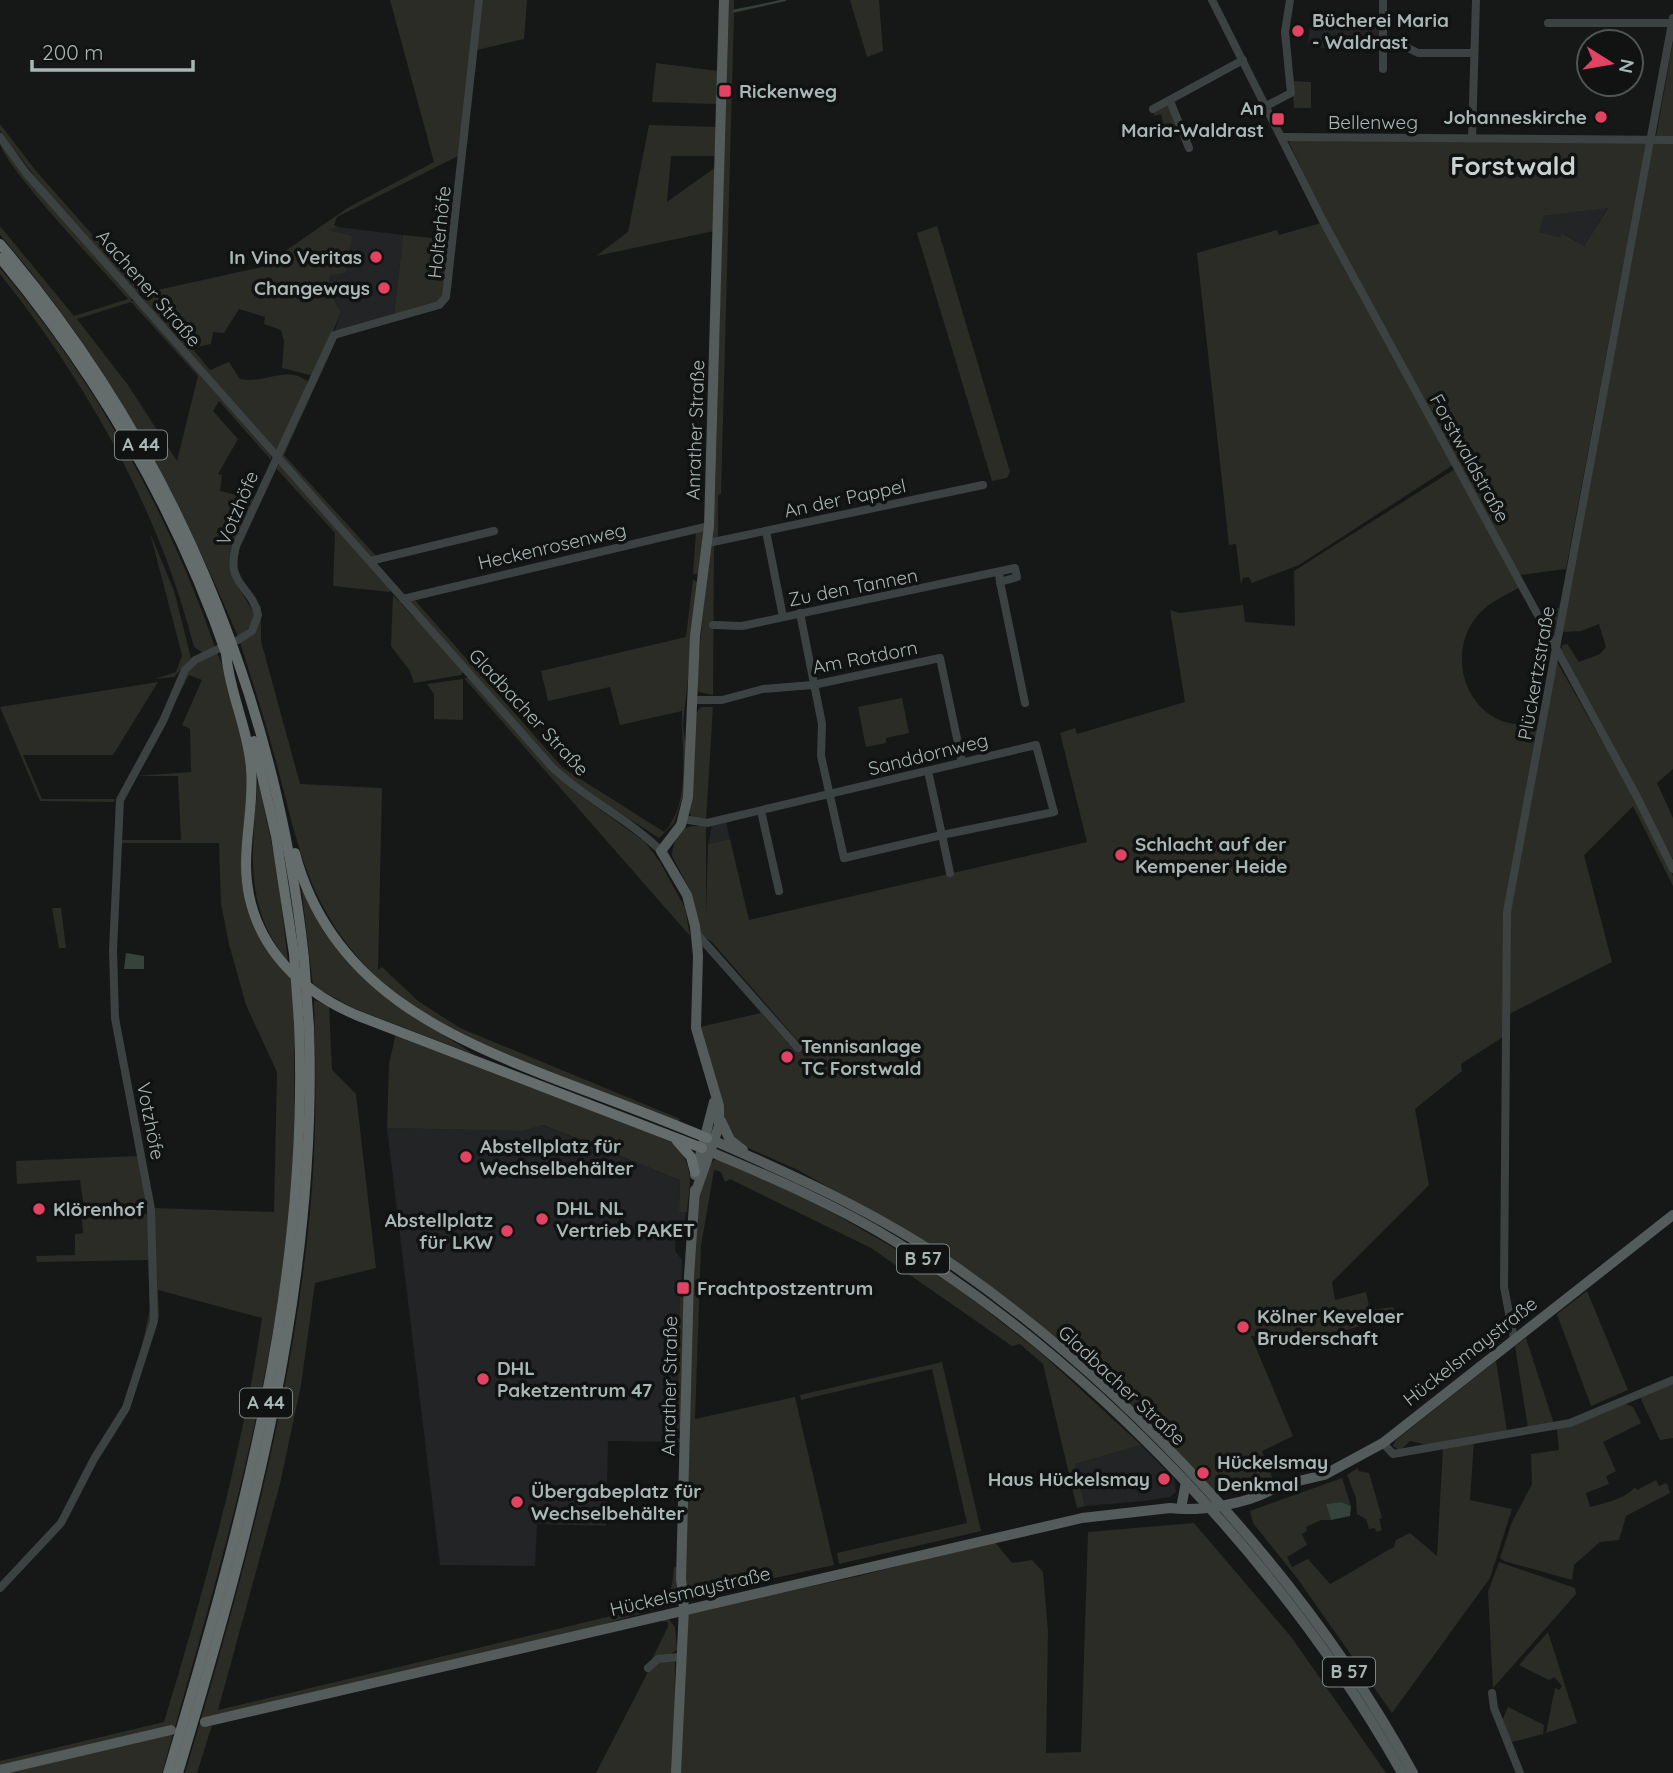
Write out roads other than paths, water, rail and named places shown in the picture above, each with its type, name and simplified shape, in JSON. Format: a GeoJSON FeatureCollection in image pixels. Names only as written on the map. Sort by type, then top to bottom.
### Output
{"type":"FeatureCollection","features":[{"type":"Feature","properties":{"kind":"highway","name":"A 44"},"geometry":{"type":"LineString","coordinates":[[0,244],[96,371],[167,493],[226,627],[270,764],[290,856],[310,1106],[306,1193],[283,1365],[238,1564],[178,1773]]}},
{"type":"Feature","properties":{"kind":"highway","name":"A 44"},"geometry":{"type":"LineString","coordinates":[[0,258],[67,345],[130,444],[177,533],[222,651],[265,783],[299,956]]}},
{"type":"Feature","properties":{"kind":"highway"},"geometry":{"type":"LineString","coordinates":[[222,651],[251,767],[246,863],[249,891],[262,932],[288,971],[310,991],[341,1009],[670,1135],[708,1144]]}},
{"type":"Feature","properties":{"kind":"highway"},"geometry":{"type":"LineString","coordinates":[[270,764],[279,782],[300,869],[314,901],[349,955],[391,998],[424,1021],[467,1044],[708,1144]]}},
{"type":"Feature","properties":{"kind":"highway","name":"A 44"},"geometry":{"type":"LineString","coordinates":[[168,1773],[237,1530],[276,1352],[298,1170],[304,1026]]}},
{"type":"Feature","properties":{"kind":"highway"},"geometry":{"type":"LineString","coordinates":[[670,1135],[687,1150],[695,1172]]}},
{"type":"Feature","properties":{"kind":"main road","name":"Anrather Straße"},"geometry":{"type":"LineString","coordinates":[[661,851],[675,835],[683,818],[690,784],[696,624],[709,526],[724,0]]}},
{"type":"Feature","properties":{"kind":"main road","name":"Gladbacher Straße"},"geometry":{"type":"LineString","coordinates":[[661,851],[687,895],[697,934]]}},
{"type":"Feature","properties":{"kind":"main road","name":"Anrather Straße"},"geometry":{"type":"LineString","coordinates":[[676,1773],[689,1276],[695,1172],[719,1126],[719,1107],[696,1028],[697,934]]}},
{"type":"Feature","properties":{"kind":"main road","name":"Anrather Straße"},"geometry":{"type":"LineString","coordinates":[[695,1194],[708,1144],[714,1100],[710,1074]]}},
{"type":"Feature","properties":{"kind":"main road"},"geometry":{"type":"LineString","coordinates":[[719,1107],[723,1128],[730,1140],[749,1156]]}},
{"type":"Feature","properties":{"kind":"main road","name":"Gladbacher Straße"},"geometry":{"type":"LineString","coordinates":[[708,1144],[749,1156],[841,1199],[898,1231],[988,1291],[1106,1390],[1209,1502],[1331,1661],[1402,1773]]}},
{"type":"Feature","properties":{"kind":"main road","name":"Gladbacher Straße"},"geometry":{"type":"LineString","coordinates":[[708,1144],[851,1217],[943,1272],[1055,1359],[1241,1531],[1338,1657],[1413,1773]]}},
{"type":"Feature","properties":{"kind":"main road","name":"Hückelsmaystraße"},"geometry":{"type":"LineString","coordinates":[[212,1721],[679,1609],[1090,1516],[1209,1502],[1324,1475],[1382,1443],[1673,1215]]}},
{"type":"Feature","properties":{"kind":"main road"},"geometry":{"type":"LineString","coordinates":[[1182,1503],[1186,1482]]}},
{"type":"Feature","properties":{"kind":"main road","name":"Hückelsmaystraße"},"geometry":{"type":"LineString","coordinates":[[1170,1508],[1182,1503],[1240,1500],[1275,1488]]}},
{"type":"Feature","properties":{"kind":"main road"},"geometry":{"type":"LineString","coordinates":[[1240,1500],[1237,1517],[1241,1531]]}},
{"type":"Feature","properties":{"kind":"main road"},"geometry":{"type":"LineString","coordinates":[[0,1770],[171,1730]]}},
{"type":"Feature","properties":{"kind":"street","name":"Holterhöfe"},"geometry":{"type":"LineString","coordinates":[[279,459],[334,335],[439,305],[446,297],[479,0]]}},
{"type":"Feature","properties":{"kind":"street","name":"Forstwaldstraße"},"geometry":{"type":"LineString","coordinates":[[1212,0],[1323,221],[1673,869]]}},
{"type":"Feature","properties":{"kind":"street"},"geometry":{"type":"LineString","coordinates":[[1266,106],[1291,93],[1285,32],[1290,0]]}},
{"type":"Feature","properties":{"kind":"street"},"geometry":{"type":"LineString","coordinates":[[1382,0],[1383,69]]}},
{"type":"Feature","properties":{"kind":"street"},"geometry":{"type":"LineString","coordinates":[[1472,138],[1476,0]]}},
{"type":"Feature","properties":{"kind":"street"},"geometry":{"type":"LineString","coordinates":[[1548,23],[1673,20]]}},
{"type":"Feature","properties":{"kind":"street","name":"Plückertzstraße"},"geometry":{"type":"LineString","coordinates":[[1514,1339],[1504,1287],[1507,912],[1673,20]]}},
{"type":"Feature","properties":{"kind":"street"},"geometry":{"type":"LineString","coordinates":[[1382,46],[1406,47],[1418,52],[1474,53]]}},
{"type":"Feature","properties":{"kind":"street"},"geometry":{"type":"LineString","coordinates":[[1153,109],[1242,60]]}},
{"type":"Feature","properties":{"kind":"street"},"geometry":{"type":"LineString","coordinates":[[1170,101],[1189,148]]}},
{"type":"Feature","properties":{"kind":"street","name":"Aachener Straße"},"geometry":{"type":"LineString","coordinates":[[0,137],[26,173],[279,459]]}},
{"type":"Feature","properties":{"kind":"street","name":"Bellenweg"},"geometry":{"type":"LineString","coordinates":[[1283,137],[1673,140]]}},
{"type":"Feature","properties":{"kind":"street","name":"Gladbacher Straße"},"geometry":{"type":"LineString","coordinates":[[279,459],[552,767],[580,792],[628,822],[661,851]]}},
{"type":"Feature","properties":{"kind":"street","name":"Votzhöfe"},"geometry":{"type":"LineString","coordinates":[[238,640],[252,631],[258,615],[254,604],[235,579],[233,557],[279,459]]}},
{"type":"Feature","properties":{"kind":"street","name":"An der Pappel"},"geometry":{"type":"LineString","coordinates":[[713,541],[983,485]]}},
{"type":"Feature","properties":{"kind":"street","name":"Heckenrosenweg"},"geometry":{"type":"LineString","coordinates":[[404,599],[709,526]]}},
{"type":"Feature","properties":{"kind":"street"},"geometry":{"type":"LineString","coordinates":[[370,561],[494,531]]}},
{"type":"Feature","properties":{"kind":"street"},"geometry":{"type":"LineString","coordinates":[[766,531],[783,617]]}},
{"type":"Feature","properties":{"kind":"street"},"geometry":{"type":"LineString","coordinates":[[1000,582],[1017,577],[1015,568],[999,572],[1000,582],[1025,703]]}},
{"type":"Feature","properties":{"kind":"street","name":"Zu den Tannen"},"geometry":{"type":"LineString","coordinates":[[713,625],[742,626],[999,572]]}},
{"type":"Feature","properties":{"kind":"street"},"geometry":{"type":"LineString","coordinates":[[800,613],[822,724],[821,756],[844,858],[942,835]]}},
{"type":"Feature","properties":{"kind":"street","name":"Votzhöfe"},"geometry":{"type":"LineString","coordinates":[[0,1588],[61,1523],[94,1459],[126,1408],[154,1321],[150,1209],[115,1018],[113,950],[120,800],[163,721],[185,670],[195,660],[222,651]]}},
{"type":"Feature","properties":{"kind":"street","name":"Am Rotdorn"},"geometry":{"type":"LineString","coordinates":[[692,700],[722,701],[763,689],[813,685],[940,658],[962,762]]}},
{"type":"Feature","properties":{"kind":"street","name":"Sanddornweg"},"geometry":{"type":"LineString","coordinates":[[683,818],[703,823],[1036,745],[1054,812],[942,835]]}},
{"type":"Feature","properties":{"kind":"street"},"geometry":{"type":"LineString","coordinates":[[928,771],[950,873]]}},
{"type":"Feature","properties":{"kind":"street"},"geometry":{"type":"LineString","coordinates":[[761,811],[779,891]]}},
{"type":"Feature","properties":{"kind":"street","name":"Gladbacher Straße"},"geometry":{"type":"LineString","coordinates":[[697,934],[798,1048]]}},
{"type":"Feature","properties":{"kind":"street"},"geometry":{"type":"LineString","coordinates":[[1382,1443],[1393,1454],[1554,1427],[1673,1380]]}},
{"type":"Feature","properties":{"kind":"street"},"geometry":{"type":"LineString","coordinates":[[648,1668],[658,1659],[679,1657]]}},
{"type":"Feature","properties":{"kind":"street"},"geometry":{"type":"LineString","coordinates":[[1492,1693],[1494,1708],[1520,1773]]}},
{"type":"Feature","properties":{"kind":"waterway"},"geometry":{"type":"LineString","coordinates":[[734,11],[785,0]]}},
{"type":"Feature","properties":{"kind":"place","name":"Bücherei Maria - Waldrast"},"geometry":{"type":"Point","coordinates":[1298,31]}},
{"type":"Feature","properties":{"kind":"place","name":"Rickenweg"},"geometry":{"type":"Point","coordinates":[725,91]}},
{"type":"Feature","properties":{"kind":"place","name":"Johanneskirche"},"geometry":{"type":"Point","coordinates":[1601,117]}},
{"type":"Feature","properties":{"kind":"place","name":"An Maria-Waldrast"},"geometry":{"type":"Point","coordinates":[1278,119]}},
{"type":"Feature","properties":{"kind":"place","name":"In Vino Veritas"},"geometry":{"type":"Point","coordinates":[376,257]}},
{"type":"Feature","properties":{"kind":"place","name":"Changeways"},"geometry":{"type":"Point","coordinates":[384,288]}},
{"type":"Feature","properties":{"kind":"place","name":"Schlacht auf der Kempener Heide"},"geometry":{"type":"Point","coordinates":[1121,855]}},
{"type":"Feature","properties":{"kind":"place","name":"Tennisanlage TC Forstwald"},"geometry":{"type":"Point","coordinates":[787,1057]}},
{"type":"Feature","properties":{"kind":"place","name":"Abstellplatz für Wechselbehälter"},"geometry":{"type":"Point","coordinates":[466,1157]}},
{"type":"Feature","properties":{"kind":"place","name":"Klörenhof"},"geometry":{"type":"Point","coordinates":[39,1209]}},
{"type":"Feature","properties":{"kind":"place","name":"DHL NL Vertrieb PAKET"},"geometry":{"type":"Point","coordinates":[542,1219]}},
{"type":"Feature","properties":{"kind":"place","name":"Abstellplatz für LKW"},"geometry":{"type":"Point","coordinates":[507,1231]}},
{"type":"Feature","properties":{"kind":"place","name":"Frachtpostzentrum"},"geometry":{"type":"Point","coordinates":[683,1288]}},
{"type":"Feature","properties":{"kind":"place","name":"Kölner Kevelaer Bruderschaft"},"geometry":{"type":"Point","coordinates":[1243,1327]}},
{"type":"Feature","properties":{"kind":"place","name":"DHL Paketzentrum 47"},"geometry":{"type":"Point","coordinates":[483,1379]}},
{"type":"Feature","properties":{"kind":"place","name":"Hückelsmay Denkmal"},"geometry":{"type":"Point","coordinates":[1203,1473]}},
{"type":"Feature","properties":{"kind":"place","name":"Haus Hückelsmay"},"geometry":{"type":"Point","coordinates":[1164,1479]}},
{"type":"Feature","properties":{"kind":"place","name":"Übergabeplatz für Wechselbehälter"},"geometry":{"type":"Point","coordinates":[517,1502]}},
{"type":"Feature","properties":{"kind":"district","name":"Forstwald"},"geometry":{"type":"Point","coordinates":[1513,166]}}]}
